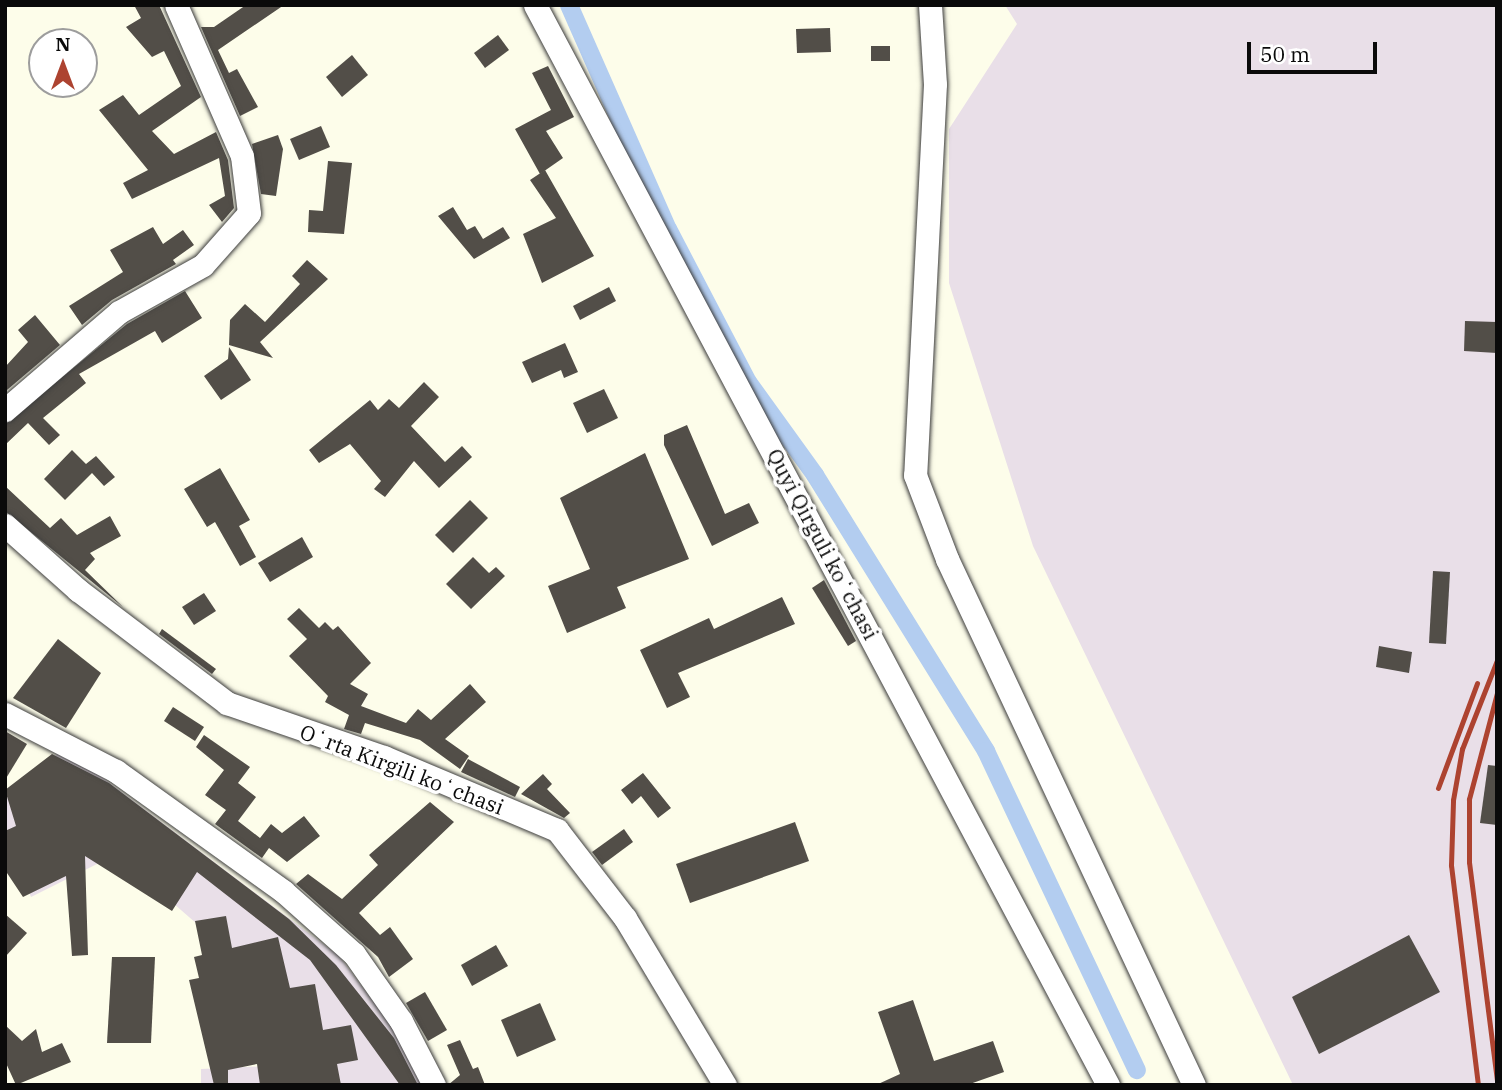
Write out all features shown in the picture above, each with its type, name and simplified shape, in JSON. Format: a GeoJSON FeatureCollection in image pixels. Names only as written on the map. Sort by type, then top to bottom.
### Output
{"type":"FeatureCollection","features":[{"type":"Feature","properties":{"kind":"street"},"geometry":{"type":"LineString","coordinates":[[5,410],[119,312],[203,265],[249,213],[242,156],[176,5]]}},
{"type":"Feature","properties":{"kind":"street","name":"Quyi Qirguli koʻchasi"},"geometry":{"type":"LineString","coordinates":[[535,5],[1108,1085]]}},
{"type":"Feature","properties":{"kind":"street"},"geometry":{"type":"LineString","coordinates":[[930,5],[935,84],[915,475],[947,559],[1194,1085]]}},
{"type":"Feature","properties":{"kind":"street","name":"Oʻrta Kirgili koʻchasi"},"geometry":{"type":"LineString","coordinates":[[5,525],[78,590],[227,703],[384,757],[557,830],[625,918],[725,1085]]}},
{"type":"Feature","properties":{"kind":"street"},"geometry":{"type":"LineString","coordinates":[[5,714],[116,771],[283,891],[354,954],[401,1021],[434,1085]]}},
{"type":"Feature","properties":{"kind":"shaded area"},"geometry":{"type":"Polygon","coordinates":[[[1005,5],[1497,5],[1497,1085],[1293,1085],[1033,546],[949,283],[949,129],[1017,24],[1005,5]]]}},
{"type":"Feature","properties":{"kind":"shaded area"},"geometry":{"type":"Polygon","coordinates":[[[62,747],[339,956],[397,1033],[424,1085],[201,1085],[201,1069],[269,1066],[212,937],[166,897],[103,861],[31,897],[5,836],[5,796],[38,778],[62,747]]]}},
{"type":"Feature","properties":{"kind":"building"},"geometry":{"type":"Polygon","coordinates":[[[134,5],[159,5],[201,97],[152,131],[174,154],[216,132],[228,160],[234,208],[222,222],[209,205],[225,196],[219,158],[132,199],[123,183],[148,170],[99,110],[123,95],[139,115],[181,86],[164,51],[152,57],[126,27],[141,18],[134,5]]]}},
{"type":"Feature","properties":{"kind":"building"},"geometry":{"type":"Polygon","coordinates":[[[246,5],[284,5],[218,50],[229,73],[237,69],[258,107],[240,116],[201,27],[214,27],[246,5]]]}},
{"type":"Feature","properties":{"kind":"building"},"geometry":{"type":"Polygon","coordinates":[[[830,28],[831,52],[797,53],[796,29],[830,28]]]}},
{"type":"Feature","properties":{"kind":"building"},"geometry":{"type":"Polygon","coordinates":[[[498,35],[509,50],[485,68],[474,53],[498,35]]]}},
{"type":"Feature","properties":{"kind":"building"},"geometry":{"type":"Polygon","coordinates":[[[871,46],[890,46],[890,61],[871,61],[871,46]]]}},
{"type":"Feature","properties":{"kind":"building"},"geometry":{"type":"Polygon","coordinates":[[[352,55],[368,75],[342,97],[326,77],[352,55]]]}},
{"type":"Feature","properties":{"kind":"building"},"geometry":{"type":"Polygon","coordinates":[[[548,66],[574,117],[546,131],[563,158],[540,174],[515,129],[551,110],[532,73],[548,66]]]}},
{"type":"Feature","properties":{"kind":"building"},"geometry":{"type":"Polygon","coordinates":[[[321,126],[330,147],[299,160],[290,139],[321,126]]]}},
{"type":"Feature","properties":{"kind":"building"},"geometry":{"type":"Polygon","coordinates":[[[278,135],[283,149],[276,196],[261,194],[252,144],[278,135]]]}},
{"type":"Feature","properties":{"kind":"building"},"geometry":{"type":"Polygon","coordinates":[[[328,161],[352,163],[344,234],[308,232],[309,210],[323,211],[328,161]]]}},
{"type":"Feature","properties":{"kind":"building"},"geometry":{"type":"Polygon","coordinates":[[[545,170],[594,256],[542,283],[523,234],[556,218],[530,180],[545,170]]]}},
{"type":"Feature","properties":{"kind":"building"},"geometry":{"type":"Polygon","coordinates":[[[453,207],[467,230],[475,226],[483,239],[503,227],[510,238],[474,259],[438,216],[453,207]]]}},
{"type":"Feature","properties":{"kind":"building"},"geometry":{"type":"Polygon","coordinates":[[[153,227],[163,244],[183,230],[194,245],[173,260],[176,264],[112,300],[82,325],[69,306],[123,272],[110,250],[153,227]]]}},
{"type":"Feature","properties":{"kind":"building"},"geometry":{"type":"Polygon","coordinates":[[[307,260],[328,279],[260,342],[273,358],[229,345],[230,320],[245,304],[265,322],[300,284],[292,276],[307,260]]]}},
{"type":"Feature","properties":{"kind":"building"},"geometry":{"type":"Polygon","coordinates":[[[609,287],[616,301],[580,320],[573,306],[609,287]]]}},
{"type":"Feature","properties":{"kind":"building"},"geometry":{"type":"Polygon","coordinates":[[[185,291],[202,318],[162,343],[155,331],[79,374],[86,383],[43,418],[60,435],[49,445],[28,423],[5,445],[5,424],[127,324],[185,291]]]}},
{"type":"Feature","properties":{"kind":"building"},"geometry":{"type":"Polygon","coordinates":[[[35,315],[60,345],[7,390],[5,367],[28,342],[18,330],[35,315]]]}},
{"type":"Feature","properties":{"kind":"building"},"geometry":{"type":"Polygon","coordinates":[[[1465,321],[1497,322],[1497,353],[1464,351],[1465,321]]]}},
{"type":"Feature","properties":{"kind":"building"},"geometry":{"type":"Polygon","coordinates":[[[565,343],[578,372],[564,378],[561,370],[532,383],[522,362],[565,343]]]}},
{"type":"Feature","properties":{"kind":"building"},"geometry":{"type":"Polygon","coordinates":[[[229,347],[251,380],[221,400],[204,376],[228,359],[229,347]]]}},
{"type":"Feature","properties":{"kind":"building"},"geometry":{"type":"Polygon","coordinates":[[[424,382],[439,397],[411,426],[445,462],[462,446],[472,457],[439,488],[414,461],[385,497],[374,489],[381,481],[350,444],[319,463],[309,450],[370,400],[378,410],[389,399],[399,408],[424,382]]]}},
{"type":"Feature","properties":{"kind":"building"},"geometry":{"type":"Polygon","coordinates":[[[604,389],[618,418],[587,433],[573,403],[604,389]]]}},
{"type":"Feature","properties":{"kind":"building"},"geometry":{"type":"Polygon","coordinates":[[[687,425],[725,514],[749,503],[759,523],[712,546],[664,445],[664,435],[687,425]]]}},
{"type":"Feature","properties":{"kind":"building"},"geometry":{"type":"Polygon","coordinates":[[[72,450],[86,464],[96,456],[115,477],[104,486],[92,473],[65,500],[44,479],[72,450]]]}},
{"type":"Feature","properties":{"kind":"building"},"geometry":{"type":"Polygon","coordinates":[[[645,453],[689,559],[617,587],[626,608],[567,633],[548,586],[590,569],[560,498],[645,453]]]}},
{"type":"Feature","properties":{"kind":"building"},"geometry":{"type":"Polygon","coordinates":[[[220,468],[250,520],[239,526],[256,557],[240,566],[215,522],[207,527],[184,489],[220,468]]]}},
{"type":"Feature","properties":{"kind":"building"},"geometry":{"type":"Polygon","coordinates":[[[5,486],[50,528],[61,518],[77,535],[110,516],[121,536],[90,553],[95,559],[85,570],[123,607],[5,511],[5,486]]]}},
{"type":"Feature","properties":{"kind":"building"},"geometry":{"type":"Polygon","coordinates":[[[470,500],[488,518],[453,553],[435,535],[470,500]]]}},
{"type":"Feature","properties":{"kind":"building"},"geometry":{"type":"Polygon","coordinates":[[[302,537],[313,557],[270,582],[258,563],[302,537]]]}},
{"type":"Feature","properties":{"kind":"building"},"geometry":{"type":"Polygon","coordinates":[[[473,557],[489,573],[496,567],[505,576],[471,609],[446,584],[473,557]]]}},
{"type":"Feature","properties":{"kind":"building"},"geometry":{"type":"Polygon","coordinates":[[[1433,571],[1450,572],[1446,644],[1429,643],[1433,571]]]}},
{"type":"Feature","properties":{"kind":"building"},"geometry":{"type":"Polygon","coordinates":[[[824,580],[856,641],[848,646],[812,588],[824,580]]]}},
{"type":"Feature","properties":{"kind":"building"},"geometry":{"type":"Polygon","coordinates":[[[204,593],[216,611],[194,625],[182,607],[204,593]]]}},
{"type":"Feature","properties":{"kind":"building"},"geometry":{"type":"Polygon","coordinates":[[[782,597],[795,624],[678,673],[690,697],[667,708],[640,650],[709,618],[714,629],[782,597]]]}},
{"type":"Feature","properties":{"kind":"building"},"geometry":{"type":"Polygon","coordinates":[[[299,608],[319,628],[325,622],[333,630],[338,626],[371,663],[350,684],[368,694],[361,706],[406,723],[418,709],[431,720],[470,684],[486,702],[445,739],[469,756],[460,769],[420,740],[365,723],[361,734],[344,729],[349,715],[325,702],[328,696],[289,656],[307,639],[287,619],[299,608]]]}},
{"type":"Feature","properties":{"kind":"building"},"geometry":{"type":"Polygon","coordinates":[[[162,629],[216,669],[212,674],[159,634],[162,629]]]}},
{"type":"Feature","properties":{"kind":"building"},"geometry":{"type":"Polygon","coordinates":[[[58,639],[101,673],[66,728],[13,698],[58,639]]]}},
{"type":"Feature","properties":{"kind":"building"},"geometry":{"type":"Polygon","coordinates":[[[1379,646],[1412,652],[1409,673],[1376,667],[1379,646]]]}},
{"type":"Feature","properties":{"kind":"building"},"geometry":{"type":"Polygon","coordinates":[[[173,707],[204,727],[195,741],[164,721],[173,707]]]}},
{"type":"Feature","properties":{"kind":"building"},"geometry":{"type":"Polygon","coordinates":[[[5,731],[27,744],[5,780],[5,731]]]}},
{"type":"Feature","properties":{"kind":"building"},"geometry":{"type":"Polygon","coordinates":[[[204,735],[250,767],[238,783],[256,797],[238,821],[260,838],[271,824],[282,833],[304,816],[320,836],[287,862],[269,848],[262,858],[215,824],[226,810],[205,795],[224,770],[196,747],[204,735]]]}},
{"type":"Feature","properties":{"kind":"building"},"geometry":{"type":"Polygon","coordinates":[[[52,754],[109,783],[289,919],[336,965],[394,1038],[418,1085],[400,1085],[310,960],[197,872],[172,911],[85,856],[88,955],[72,956],[66,876],[23,897],[5,870],[5,831],[16,826],[5,790],[52,754]]]}},
{"type":"Feature","properties":{"kind":"building"},"geometry":{"type":"Polygon","coordinates":[[[468,759],[520,787],[515,797],[461,772],[468,759]]]}},
{"type":"Feature","properties":{"kind":"building"},"geometry":{"type":"Polygon","coordinates":[[[1488,765],[1497,766],[1497,825],[1480,823],[1488,765]]]}},
{"type":"Feature","properties":{"kind":"building"},"geometry":{"type":"Polygon","coordinates":[[[643,773],[671,808],[658,818],[641,796],[632,804],[621,790],[643,773]]]}},
{"type":"Feature","properties":{"kind":"building"},"geometry":{"type":"Polygon","coordinates":[[[543,774],[552,784],[547,789],[570,813],[564,818],[521,794],[543,774]]]}},
{"type":"Feature","properties":{"kind":"building"},"geometry":{"type":"Polygon","coordinates":[[[430,802],[454,822],[359,913],[380,935],[390,927],[413,959],[389,977],[378,957],[296,884],[308,874],[342,899],[378,865],[369,855],[430,802]]]}},
{"type":"Feature","properties":{"kind":"building"},"geometry":{"type":"Polygon","coordinates":[[[795,822],[809,861],[690,903],[676,864],[795,822]]]}},
{"type":"Feature","properties":{"kind":"building"},"geometry":{"type":"Polygon","coordinates":[[[624,829],[633,842],[602,865],[592,852],[624,829]]]}},
{"type":"Feature","properties":{"kind":"building"},"geometry":{"type":"Polygon","coordinates":[[[5,914],[27,933],[5,957],[5,914]]]}},
{"type":"Feature","properties":{"kind":"building"},"geometry":{"type":"Polygon","coordinates":[[[226,916],[232,948],[278,937],[290,988],[315,984],[323,1030],[351,1025],[358,1060],[337,1064],[341,1085],[260,1085],[257,1064],[228,1070],[228,1085],[214,1085],[189,980],[199,978],[194,957],[202,955],[195,921],[226,916]]]}},
{"type":"Feature","properties":{"kind":"building"},"geometry":{"type":"Polygon","coordinates":[[[1409,935],[1440,992],[1319,1054],[1292,997],[1409,935]]]}},
{"type":"Feature","properties":{"kind":"building"},"geometry":{"type":"Polygon","coordinates":[[[496,945],[508,966],[472,986],[461,965],[496,945]]]}},
{"type":"Feature","properties":{"kind":"building"},"geometry":{"type":"Polygon","coordinates":[[[112,957],[155,957],[151,1043],[107,1043],[112,957]]]}},
{"type":"Feature","properties":{"kind":"building"},"geometry":{"type":"Polygon","coordinates":[[[425,992],[447,1030],[428,1041],[406,1003],[425,992]]]}},
{"type":"Feature","properties":{"kind":"building"},"geometry":{"type":"Polygon","coordinates":[[[913,1000],[934,1061],[993,1041],[1004,1072],[967,1085],[876,1085],[900,1074],[878,1012],[913,1000]]]}},
{"type":"Feature","properties":{"kind":"building"},"geometry":{"type":"Polygon","coordinates":[[[540,1003],[556,1040],[517,1057],[501,1020],[540,1003]]]}},
{"type":"Feature","properties":{"kind":"building"},"geometry":{"type":"Polygon","coordinates":[[[5,1025],[22,1041],[36,1029],[42,1052],[62,1043],[71,1062],[16,1085],[5,1061],[5,1025]]]}},
{"type":"Feature","properties":{"kind":"building"},"geometry":{"type":"Polygon","coordinates":[[[460,1040],[473,1069],[478,1067],[485,1085],[448,1085],[460,1075],[447,1045],[460,1040]]]}},
{"type":"Feature","properties":{"kind":"waterway"},"geometry":{"type":"LineString","coordinates":[[569,5],[668,229],[748,382],[815,475],[986,751],[1137,1070]]}},
{"type":"Feature","properties":{"kind":"railway"},"geometry":{"type":"LineString","coordinates":[[1478,1085],[1451,865],[1453,800],[1462,749],[1497,660]]}},
{"type":"Feature","properties":{"kind":"railway"},"geometry":{"type":"LineString","coordinates":[[1438,788],[1477,683]]}},
{"type":"Feature","properties":{"kind":"railway"},"geometry":{"type":"LineString","coordinates":[[1497,693],[1469,799],[1469,862],[1497,1080]]}}]}
